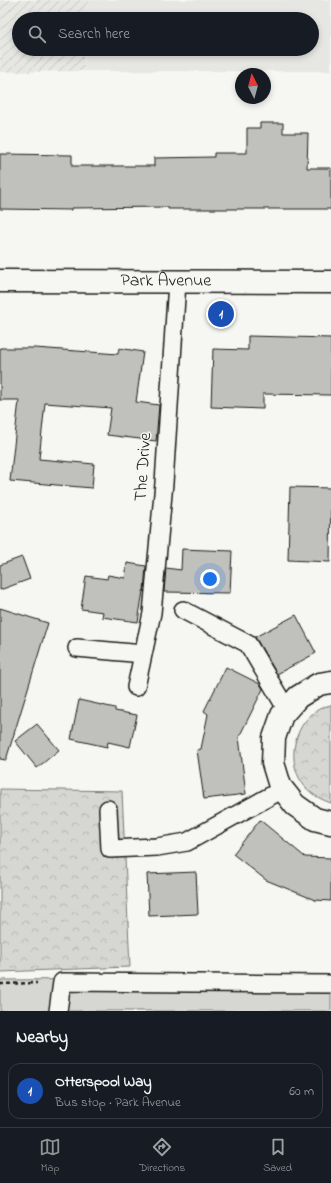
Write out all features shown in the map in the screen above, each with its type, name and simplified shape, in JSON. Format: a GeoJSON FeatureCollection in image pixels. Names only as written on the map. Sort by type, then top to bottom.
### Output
{"type":"FeatureCollection","features":[{"type":"Feature","properties":{"kind":"street","name":"Park Avenue"},"geometry":{"type":"LineString","coordinates":[[0,281],[331,282]]}},
{"type":"Feature","properties":{"kind":"street"},"geometry":{"type":"LineString","coordinates":[[331,682],[319,684],[298,697],[282,715],[274,738],[273,763],[280,786],[295,806],[315,819],[331,823]]}},
{"type":"Feature","properties":{"kind":"lane","name":"The Drive"},"geometry":{"type":"LineString","coordinates":[[136,687],[152,613],[164,483],[177,282]]}},
{"type":"Feature","properties":{"kind":"lane"},"geometry":{"type":"LineString","coordinates":[[183,610],[248,644],[287,710]]}},
{"type":"Feature","properties":{"kind":"lane"},"geometry":{"type":"LineString","coordinates":[[77,648],[143,654]]}},
{"type":"Feature","properties":{"kind":"lane"},"geometry":{"type":"LineString","coordinates":[[108,809],[110,849],[157,847],[187,842],[282,789]]}},
{"type":"Feature","properties":{"kind":"lane"},"geometry":{"type":"LineString","coordinates":[[58,1011],[62,982],[331,984]]}},
{"type":"Feature","properties":{"kind":"path"},"geometry":{"type":"LineString","coordinates":[[0,984],[62,982]]}},
{"type":"Feature","properties":{"kind":"shaded area"},"geometry":{"type":"Polygon","coordinates":[[[0,0],[88,0],[87,12],[12,12],[12,56],[85,56],[84,71],[0,72],[0,0]]]}},
{"type":"Feature","properties":{"kind":"shaded area"},"geometry":{"type":"Polygon","coordinates":[[[88,0],[331,0],[331,71],[271,71],[271,68],[235,68],[235,71],[84,71],[85,56],[319,56],[319,12],[87,12],[88,0]]]}},
{"type":"Feature","properties":{"kind":"green space"},"geometry":{"type":"Polygon","coordinates":[[[331,705],[331,803],[316,796],[303,784],[297,773],[294,762],[294,749],[302,726],[309,716],[319,709],[331,705]]]}},
{"type":"Feature","properties":{"kind":"green space"},"geometry":{"type":"Polygon","coordinates":[[[0,789],[122,791],[130,967],[0,972],[0,789]]]}},
{"type":"Feature","properties":{"kind":"green space"},"geometry":{"type":"Polygon","coordinates":[[[331,978],[331,1011],[0,1011],[0,980],[331,978]]]}},
{"type":"Feature","properties":{"kind":"building"},"geometry":{"type":"Polygon","coordinates":[[[260,123],[283,123],[283,133],[308,133],[307,168],[331,168],[331,209],[168,209],[168,207],[71,208],[71,210],[0,209],[0,154],[72,155],[72,166],[154,166],[154,158],[214,157],[214,153],[247,153],[247,128],[260,128],[260,123]]]}},
{"type":"Feature","properties":{"kind":"building"},"geometry":{"type":"Polygon","coordinates":[[[248,336],[331,338],[331,395],[263,394],[263,409],[211,407],[213,349],[248,350],[248,336]]]}},
{"type":"Feature","properties":{"kind":"building"},"geometry":{"type":"Polygon","coordinates":[[[0,348],[35,348],[118,354],[119,348],[143,352],[136,402],[159,405],[156,441],[107,435],[111,408],[45,403],[39,459],[94,464],[92,488],[10,481],[19,400],[0,400],[0,348]]]}},
{"type":"Feature","properties":{"kind":"building"},"geometry":{"type":"Polygon","coordinates":[[[290,487],[331,488],[330,562],[288,560],[290,487]]]}},
{"type":"Feature","properties":{"kind":"building"},"geometry":{"type":"Polygon","coordinates":[[[182,549],[232,551],[230,593],[164,592],[166,568],[181,570],[182,549]]]}},
{"type":"Feature","properties":{"kind":"building"},"geometry":{"type":"Polygon","coordinates":[[[22,557],[30,579],[0,590],[0,565],[22,557]]]}},
{"type":"Feature","properties":{"kind":"building"},"geometry":{"type":"Polygon","coordinates":[[[127,563],[146,566],[144,591],[138,622],[102,617],[103,612],[81,609],[86,576],[107,579],[108,575],[125,578],[127,563]]]}},
{"type":"Feature","properties":{"kind":"building"},"geometry":{"type":"Polygon","coordinates":[[[0,608],[48,623],[6,760],[0,759],[0,608]]]}},
{"type":"Feature","properties":{"kind":"building"},"geometry":{"type":"Polygon","coordinates":[[[296,615],[316,653],[277,674],[255,637],[296,615]]]}},
{"type":"Feature","properties":{"kind":"building"},"geometry":{"type":"Polygon","coordinates":[[[226,667],[260,684],[263,689],[239,737],[246,794],[204,799],[197,750],[201,749],[208,714],[204,711],[226,667]]]}},
{"type":"Feature","properties":{"kind":"building"},"geometry":{"type":"Polygon","coordinates":[[[79,700],[115,708],[115,711],[137,715],[130,747],[108,742],[107,747],[71,739],[79,700]]]}},
{"type":"Feature","properties":{"kind":"building"},"geometry":{"type":"Polygon","coordinates":[[[37,724],[59,750],[37,768],[15,741],[37,724]]]}},
{"type":"Feature","properties":{"kind":"building"},"geometry":{"type":"Polygon","coordinates":[[[260,820],[305,857],[331,858],[331,901],[315,900],[266,880],[233,854],[260,820]]]}},
{"type":"Feature","properties":{"kind":"building"},"geometry":{"type":"Polygon","coordinates":[[[196,872],[198,914],[149,916],[147,874],[196,872]]]}},
{"type":"Feature","properties":{"kind":"place","name":"Otterspool Way"},"geometry":{"type":"Point","coordinates":[221,314]}}]}
